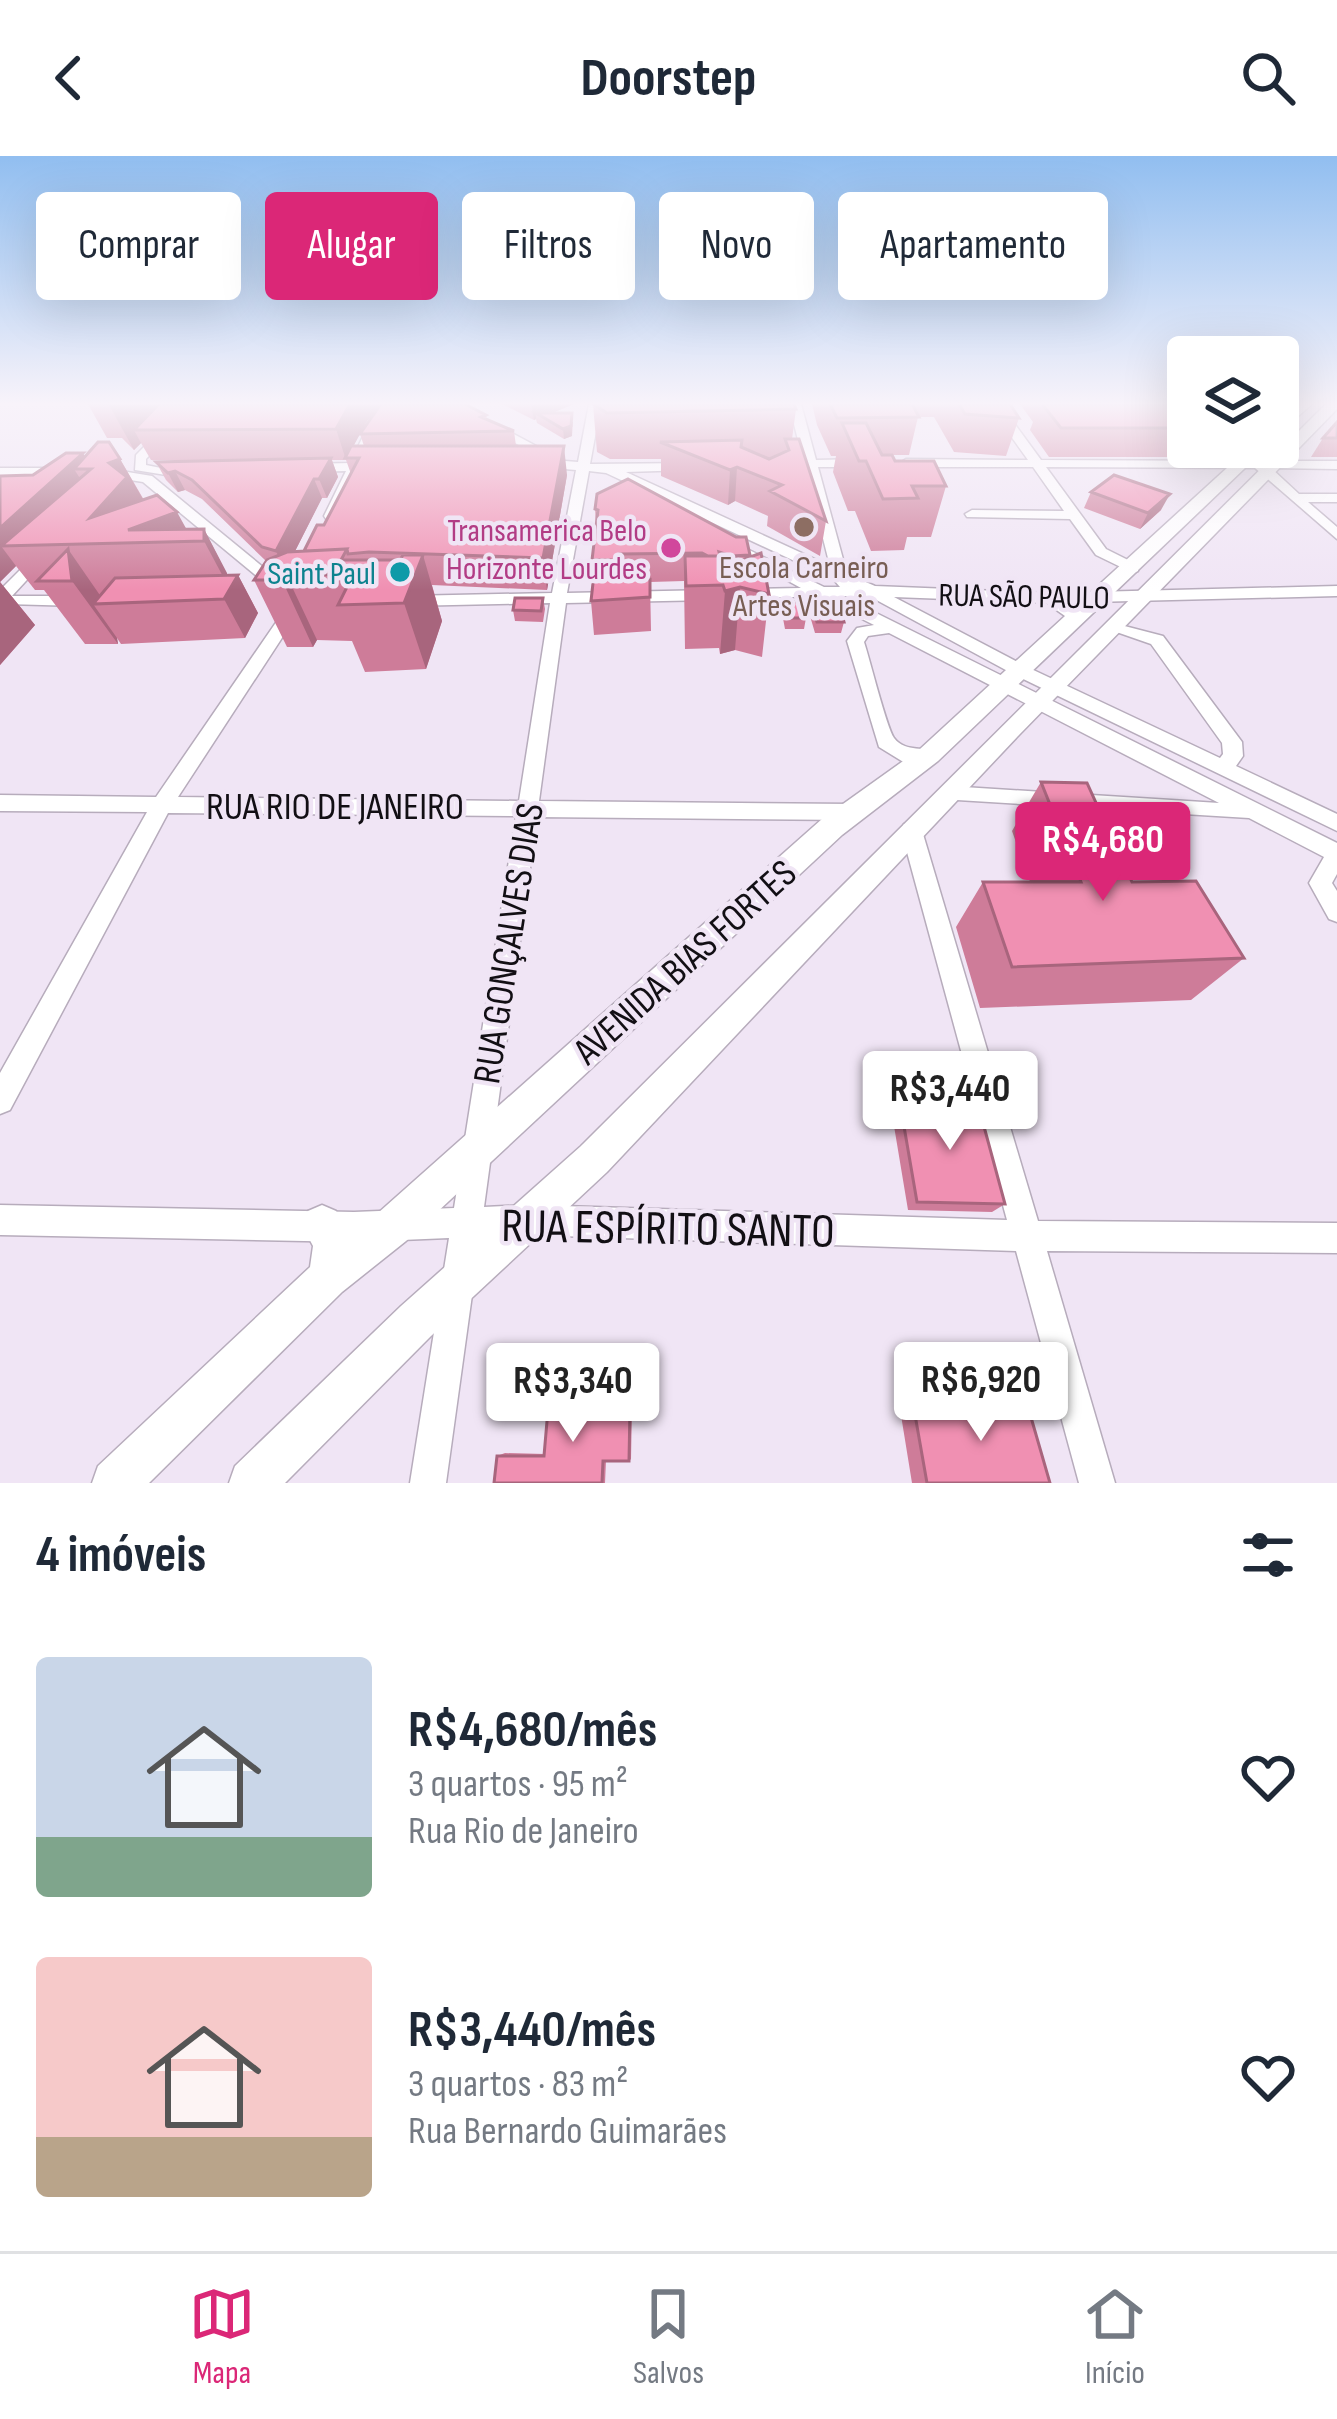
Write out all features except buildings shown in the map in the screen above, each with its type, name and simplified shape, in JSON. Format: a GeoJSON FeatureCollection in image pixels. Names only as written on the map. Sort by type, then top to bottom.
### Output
{"type":"FeatureCollection","features":[{"type":"Feature","properties":{"kind":"main road","name":"AVENIDA BIAS FORTES"},"geometry":{"type":"LineString","coordinates":[[115,1483],[328,1278],[392,1227],[833,817],[929,755],[1246,468]]}},
{"type":"Feature","properties":{"kind":"main road","name":"AVENIDA BIAS FORTES"},"geometry":{"type":"LineString","coordinates":[[252,1483],[456,1283],[530,1220],[1112,628],[1248,468]]}},
{"type":"Feature","properties":{"kind":"main road"},"geometry":{"type":"LineString","coordinates":[[1052,598],[1072,608],[1077,619]]}},
{"type":"Feature","properties":{"kind":"main road"},"geometry":{"type":"LineString","coordinates":[[322,1225],[334,1242],[328,1278]]}},
{"type":"Feature","properties":{"kind":"street"},"geometry":{"type":"LineString","coordinates":[[282,469],[399,466]]}},
{"type":"Feature","properties":{"kind":"street"},"geometry":{"type":"LineString","coordinates":[[584,466],[838,588],[892,628],[1012,679],[1337,854],[1320,883],[1337,912]]}},
{"type":"Feature","properties":{"kind":"street","name":"RUA GONÇALVES DIAS"},"geometry":{"type":"LineString","coordinates":[[428,1483],[559,596],[584,466]]}},
{"type":"Feature","properties":{"kind":"street"},"geometry":{"type":"LineString","coordinates":[[606,477],[716,466]]}},
{"type":"Feature","properties":{"kind":"street"},"geometry":{"type":"LineString","coordinates":[[807,466],[838,588]]}},
{"type":"Feature","properties":{"kind":"street"},"geometry":{"type":"LineString","coordinates":[[1035,466],[1101,552],[1132,568]]}},
{"type":"Feature","properties":{"kind":"street"},"geometry":{"type":"LineString","coordinates":[[327,524],[352,467]]}},
{"type":"Feature","properties":{"kind":"street"},"geometry":{"type":"LineString","coordinates":[[0,472],[134,468],[188,472]]}},
{"type":"Feature","properties":{"kind":"street"},"geometry":{"type":"LineString","coordinates":[[0,1100],[162,804],[280,614],[320,604],[282,589],[134,468]]}},
{"type":"Feature","properties":{"kind":"street"},"geometry":{"type":"LineString","coordinates":[[1264,468],[1337,535]]}},
{"type":"Feature","properties":{"kind":"street"},"geometry":{"type":"LineString","coordinates":[[147,479],[165,472]]}},
{"type":"Feature","properties":{"kind":"street"},"geometry":{"type":"LineString","coordinates":[[606,477],[679,522]]}},
{"type":"Feature","properties":{"kind":"street"},"geometry":{"type":"LineString","coordinates":[[1296,498],[1337,498]]}},
{"type":"Feature","properties":{"kind":"street"},"geometry":{"type":"LineString","coordinates":[[972,514],[1070,514]]}},
{"type":"Feature","properties":{"kind":"street"},"geometry":{"type":"LineString","coordinates":[[722,542],[838,588]]}},
{"type":"Feature","properties":{"kind":"street"},"geometry":{"type":"LineString","coordinates":[[4,599],[51,547]]}},
{"type":"Feature","properties":{"kind":"street"},"geometry":{"type":"LineString","coordinates":[[282,589],[300,576]]}},
{"type":"Feature","properties":{"kind":"street","name":"RUA SÃO PAULO"},"geometry":{"type":"LineString","coordinates":[[392,602],[838,588],[1052,598],[1337,591]]}},
{"type":"Feature","properties":{"kind":"street"},"geometry":{"type":"LineString","coordinates":[[872,591],[1012,679]]}},
{"type":"Feature","properties":{"kind":"street"},"geometry":{"type":"LineString","coordinates":[[4,599],[98,602]]}},
{"type":"Feature","properties":{"kind":"street"},"geometry":{"type":"LineString","coordinates":[[892,628],[863,632],[855,641],[886,742],[905,756],[929,755]]}},
{"type":"Feature","properties":{"kind":"street"},"geometry":{"type":"LineString","coordinates":[[1112,628],[1157,640],[1232,742],[1233,756],[1222,768]]}},
{"type":"Feature","properties":{"kind":"street"},"geometry":{"type":"LineString","coordinates":[[1045,696],[1222,768],[1337,824]]}},
{"type":"Feature","properties":{"kind":"street"},"geometry":{"type":"LineString","coordinates":[[948,794],[1255,812]]}},
{"type":"Feature","properties":{"kind":"street","name":"RUA RIO DE JANEIRO"},"geometry":{"type":"LineString","coordinates":[[0,803],[527,806],[833,817]]}},
{"type":"Feature","properties":{"kind":"street"},"geometry":{"type":"LineString","coordinates":[[1297,804],[1337,804]]}},
{"type":"Feature","properties":{"kind":"street"},"geometry":{"type":"LineString","coordinates":[[912,830],[1097,1483]]}},
{"type":"Feature","properties":{"kind":"street"},"geometry":{"type":"LineString","coordinates":[[879,863],[904,868],[925,883]]}},
{"type":"Feature","properties":{"kind":"street","name":"RUA ESPÍRITO SANTO"},"geometry":{"type":"LineString","coordinates":[[0,1220],[392,1227],[530,1220],[1028,1236],[1337,1238]]}},
{"type":"Feature","properties":{"kind":"place","name":"Escola Carneiro Artes Visuais"},"geometry":{"type":"Point","coordinates":[804,527]}},
{"type":"Feature","properties":{"kind":"place","name":"Transamerica Belo Horizonte Lourdes"},"geometry":{"type":"Point","coordinates":[671,548]}},
{"type":"Feature","properties":{"kind":"place","name":"Saint Paul"},"geometry":{"type":"Point","coordinates":[400,572]}}]}
